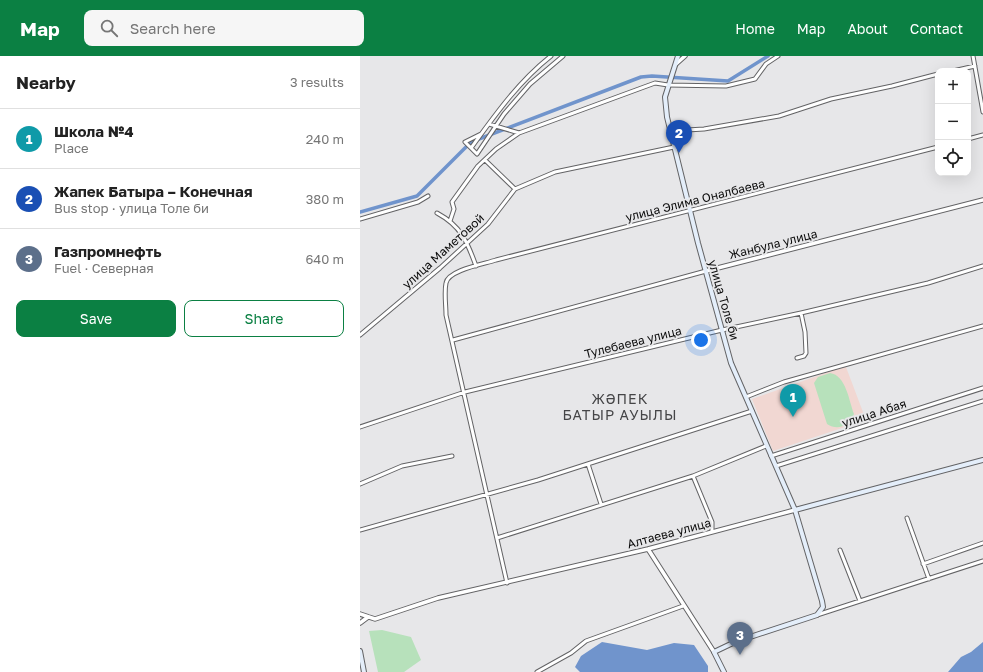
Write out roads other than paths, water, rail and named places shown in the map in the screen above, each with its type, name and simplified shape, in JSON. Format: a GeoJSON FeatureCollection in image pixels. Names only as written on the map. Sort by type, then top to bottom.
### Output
{"type":"FeatureCollection","features":[{"type":"Feature","properties":{"kind":"main road","name":"улица Толе би"},"geometry":{"type":"LineString","coordinates":[[677,56],[676,64],[665,97],[670,131],[690,211],[731,363],[795,510],[822,601],[823,607],[817,615]]}},
{"type":"Feature","properties":{"kind":"main road","name":"Алтаева улица"},"geometry":{"type":"LineString","coordinates":[[795,510],[983,460]]}},
{"type":"Feature","properties":{"kind":"main road"},"geometry":{"type":"LineString","coordinates":[[724,672],[714,652],[735,642],[817,615]]}},
{"type":"Feature","properties":{"kind":"main road"},"geometry":{"type":"LineString","coordinates":[[360,651],[364,672]]}},
{"type":"Feature","properties":{"kind":"street"},"geometry":{"type":"LineString","coordinates":[[472,148],[481,134],[526,78],[551,56]]}},
{"type":"Feature","properties":{"kind":"street"},"geometry":{"type":"LineString","coordinates":[[481,134],[465,142],[477,154],[497,125],[530,84],[563,56]]}},
{"type":"Feature","properties":{"kind":"street"},"geometry":{"type":"LineString","coordinates":[[676,64],[685,56]]}},
{"type":"Feature","properties":{"kind":"street"},"geometry":{"type":"LineString","coordinates":[[450,221],[454,209],[452,202],[478,166],[496,149],[519,133],[655,83],[668,85],[726,86],[754,79],[766,64],[778,56]]}},
{"type":"Feature","properties":{"kind":"street"},"geometry":{"type":"LineString","coordinates":[[973,56],[983,112]]}},
{"type":"Feature","properties":{"kind":"street"},"geometry":{"type":"LineString","coordinates":[[966,68],[975,66]]}},
{"type":"Feature","properties":{"kind":"street"},"geometry":{"type":"LineString","coordinates":[[670,131],[704,129],[779,116],[831,99],[935,75]]}},
{"type":"Feature","properties":{"kind":"street"},"geometry":{"type":"LineString","coordinates":[[509,98],[515,103]]}},
{"type":"Feature","properties":{"kind":"street"},"geometry":{"type":"LineString","coordinates":[[489,124],[497,125],[519,133]]}},
{"type":"Feature","properties":{"kind":"street"},"geometry":{"type":"LineString","coordinates":[[971,138],[983,135]]}},
{"type":"Feature","properties":{"kind":"street","name":"улица Маметовой"},"geometry":{"type":"LineString","coordinates":[[360,334],[440,268],[488,224],[516,189],[555,172],[674,147]]}},
{"type":"Feature","properties":{"kind":"street","name":"улица Элима Оналбаева"},"geometry":{"type":"LineString","coordinates":[[452,340],[446,315],[446,282],[457,272],[935,148]]}},
{"type":"Feature","properties":{"kind":"street"},"geometry":{"type":"LineString","coordinates":[[485,160],[516,189]]}},
{"type":"Feature","properties":{"kind":"street"},"geometry":{"type":"LineString","coordinates":[[360,220],[418,202],[428,196]]}},
{"type":"Feature","properties":{"kind":"street","name":"Жанбула улица"},"geometry":{"type":"LineString","coordinates":[[452,340],[706,271],[983,200]]}},
{"type":"Feature","properties":{"kind":"street"},"geometry":{"type":"LineString","coordinates":[[437,213],[450,221],[468,242],[476,266]]}},
{"type":"Feature","properties":{"kind":"street","name":"Тулебаева улица"},"geometry":{"type":"LineString","coordinates":[[360,427],[465,392],[722,330],[928,283],[983,266]]}},
{"type":"Feature","properties":{"kind":"street"},"geometry":{"type":"LineString","coordinates":[[797,358],[804,356],[806,353],[805,332],[801,313]]}},
{"type":"Feature","properties":{"kind":"street"},"geometry":{"type":"LineString","coordinates":[[746,397],[784,382],[983,326]]}},
{"type":"Feature","properties":{"kind":"street"},"geometry":{"type":"LineString","coordinates":[[452,340],[465,392],[486,494],[507,583]]}},
{"type":"Feature","properties":{"kind":"street","name":"улица Абая"},"geometry":{"type":"LineString","coordinates":[[771,456],[983,388]]}},
{"type":"Feature","properties":{"kind":"street","name":"улица Абая"},"geometry":{"type":"LineString","coordinates":[[776,466],[983,401]]}},
{"type":"Feature","properties":{"kind":"street"},"geometry":{"type":"LineString","coordinates":[[360,530],[588,464],[752,411]]}},
{"type":"Feature","properties":{"kind":"street"},"geometry":{"type":"LineString","coordinates":[[497,538],[693,476],[766,446]]}},
{"type":"Feature","properties":{"kind":"street"},"geometry":{"type":"LineString","coordinates":[[360,484],[402,466],[452,456]]}},
{"type":"Feature","properties":{"kind":"street"},"geometry":{"type":"LineString","coordinates":[[588,464],[601,504]]}},
{"type":"Feature","properties":{"kind":"street"},"geometry":{"type":"LineString","coordinates":[[693,476],[712,522],[712,532]]}},
{"type":"Feature","properties":{"kind":"street","name":"Алтаева улица"},"geometry":{"type":"LineString","coordinates":[[360,614],[375,619],[438,598],[648,549],[795,510]]}},
{"type":"Feature","properties":{"kind":"street"},"geometry":{"type":"LineString","coordinates":[[907,518],[929,579]]}},
{"type":"Feature","properties":{"kind":"street"},"geometry":{"type":"LineString","coordinates":[[923,564],[983,543]]}},
{"type":"Feature","properties":{"kind":"street"},"geometry":{"type":"LineString","coordinates":[[648,549],[683,606],[714,652]]}},
{"type":"Feature","properties":{"kind":"street"},"geometry":{"type":"LineString","coordinates":[[840,550],[860,601]]}},
{"type":"Feature","properties":{"kind":"street"},"geometry":{"type":"LineString","coordinates":[[817,615],[983,561]]}},
{"type":"Feature","properties":{"kind":"street"},"geometry":{"type":"LineString","coordinates":[[537,672],[571,653],[586,641],[683,606]]}},
{"type":"Feature","properties":{"kind":"street"},"geometry":{"type":"LineString","coordinates":[[360,623],[368,617]]}},
{"type":"Feature","properties":{"kind":"water"},"geometry":{"type":"Polygon","coordinates":[[[602,642],[647,650],[674,643],[694,645],[708,666],[708,672],[580,672],[575,667],[581,656],[602,642]]]}},
{"type":"Feature","properties":{"kind":"water"},"geometry":{"type":"Polygon","coordinates":[[[983,642],[983,672],[948,672],[961,657],[971,652],[983,642]]]}},
{"type":"Feature","properties":{"kind":"waterway"},"geometry":{"type":"LineString","coordinates":[[360,212],[417,196],[471,142],[641,77],[652,76],[728,81],[768,56]]}},
{"type":"Feature","properties":{"kind":"place","name":"Жапек Батыра – Конечная"},"geometry":{"type":"Point","coordinates":[679,153]}},
{"type":"Feature","properties":{"kind":"place","name":"Школа №4"},"geometry":{"type":"Point","coordinates":[793,417]}},
{"type":"Feature","properties":{"kind":"place","name":"Газпромнефть"},"geometry":{"type":"Point","coordinates":[740,655]}},
{"type":"Feature","properties":{"kind":"district","name":"ЖӘПЕК БАТЫР АУЫЛЫ"},"geometry":{"type":"Point","coordinates":[620,406]}}]}
